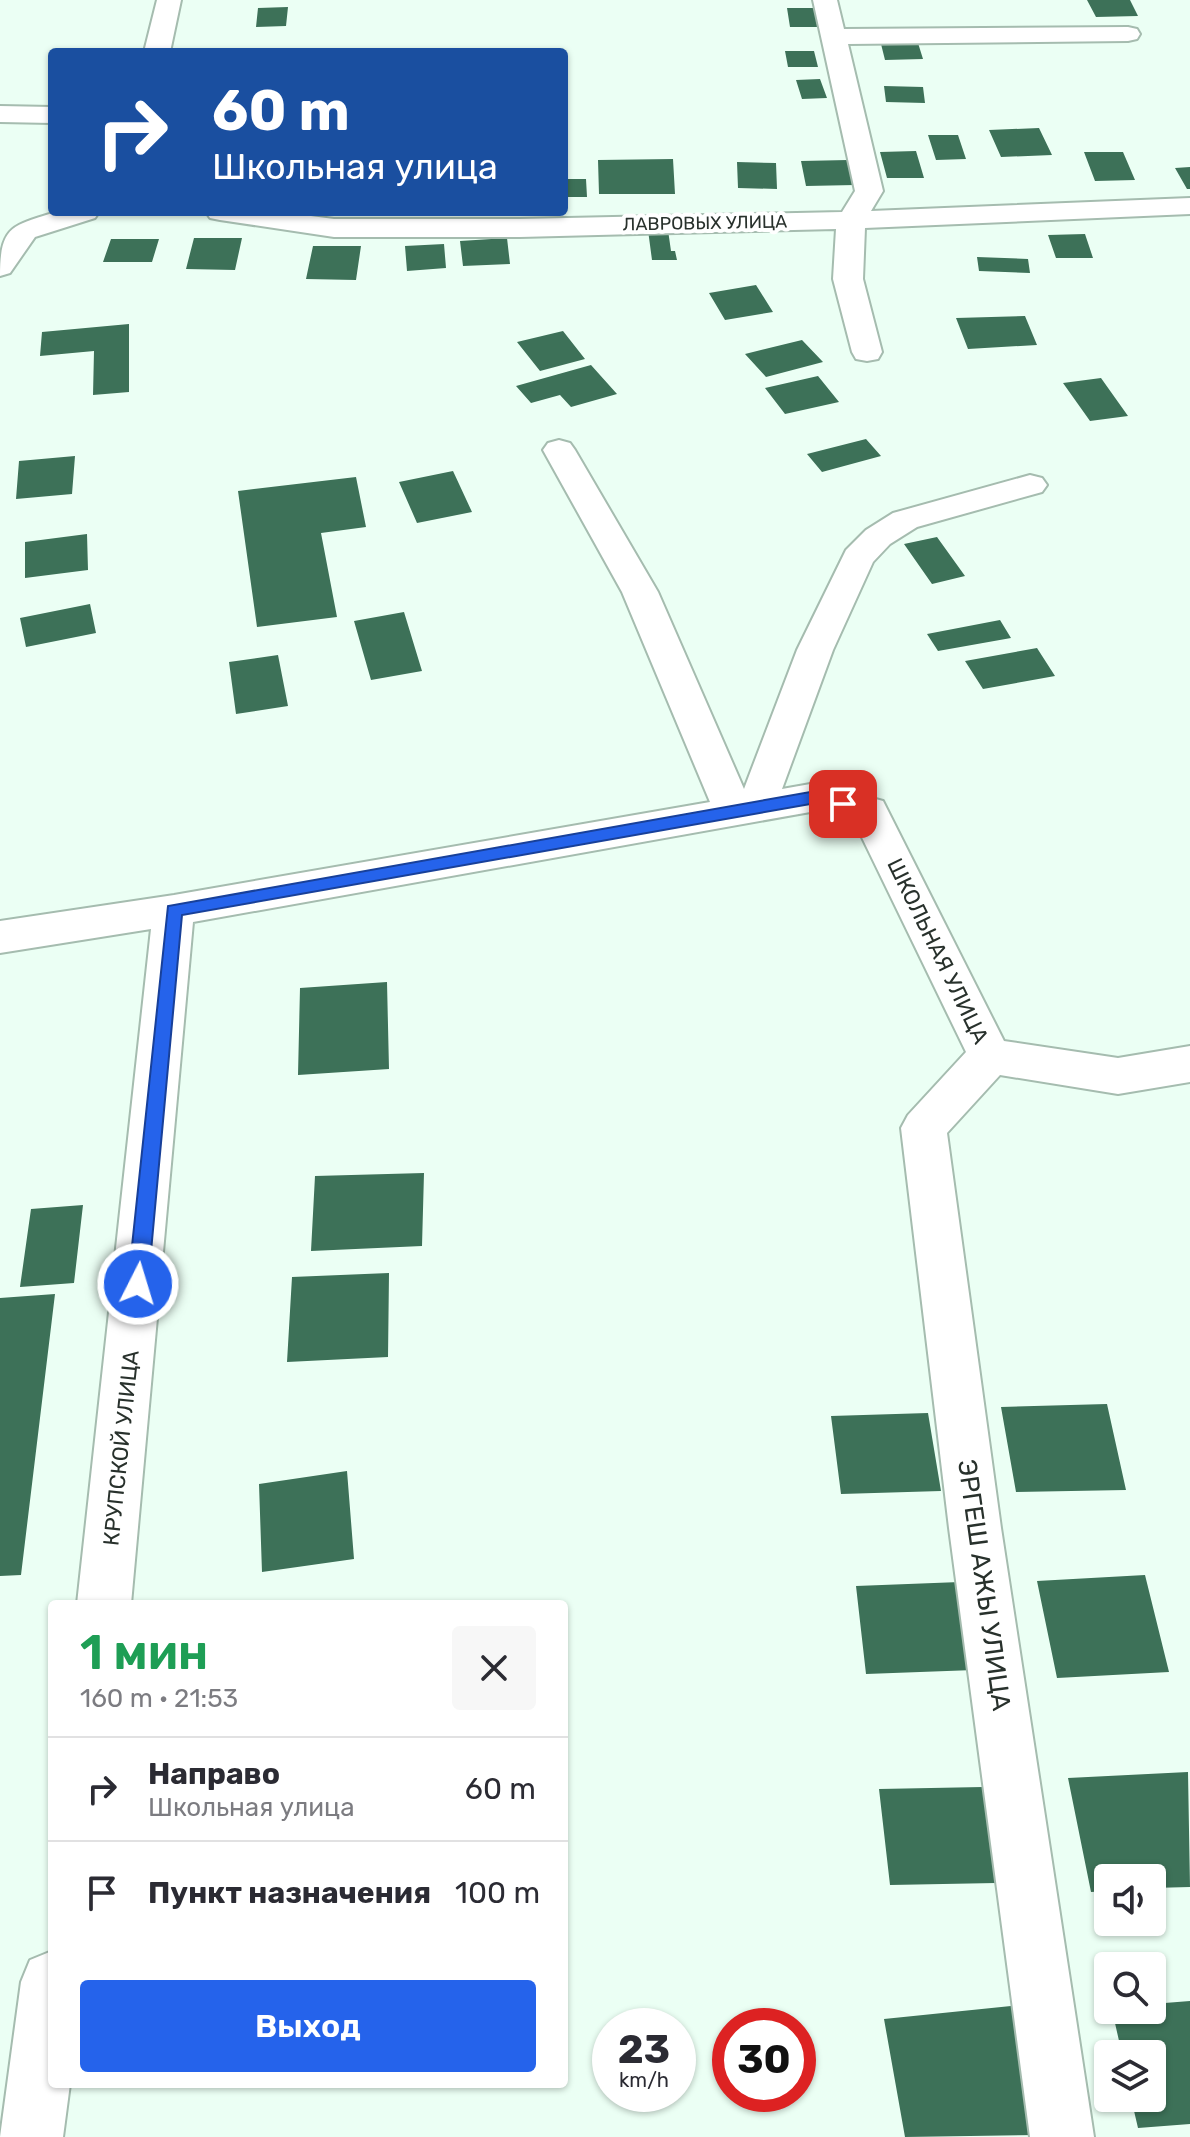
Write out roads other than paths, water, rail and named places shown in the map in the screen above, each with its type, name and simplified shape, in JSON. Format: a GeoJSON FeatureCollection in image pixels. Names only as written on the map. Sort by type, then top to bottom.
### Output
{"type":"FeatureCollection","features":[{"type":"Feature","properties":{"kind":"street"},"geometry":{"type":"LineString","coordinates":[[158,48],[169,0]]}},
{"type":"Feature","properties":{"kind":"street"},"geometry":{"type":"LineString","coordinates":[[825,0],[869,191],[851,220],[848,279],[867,352]]}},
{"type":"Feature","properties":{"kind":"street"},"geometry":{"type":"LineString","coordinates":[[834,37],[1128,34]]}},
{"type":"Feature","properties":{"kind":"street"},"geometry":{"type":"LineString","coordinates":[[0,114],[48,115]]}},
{"type":"Feature","properties":{"kind":"street","name":"ЛАВРОВЫХ УЛИЦА"},"geometry":{"type":"LineString","coordinates":[[248,216],[334,228],[520,228],[851,220],[1190,206]]}},
{"type":"Feature","properties":{"kind":"street"},"geometry":{"type":"LineString","coordinates":[[0,267],[25,231],[72,216]]}},
{"type":"Feature","properties":{"kind":"street"},"geometry":{"type":"LineString","coordinates":[[559,450],[640,592],[745,810]]}},
{"type":"Feature","properties":{"kind":"street"},"geometry":{"type":"LineString","coordinates":[[745,810],[858,558],[878,537],[905,520],[1030,485]]}},
{"type":"Feature","properties":{"kind":"street","name":"ШКОЛЬНАЯ УЛИЦА"},"geometry":{"type":"LineString","coordinates":[[0,937],[174,910],[816,797],[869,811],[990,1056],[1118,1076],[1190,1064]]}},
{"type":"Feature","properties":{"kind":"street","name":"КРУПСКОЙ УЛИЦА"},"geometry":{"type":"LineString","coordinates":[[104,1600],[174,910]]}},
{"type":"Feature","properties":{"kind":"street","name":"ЭРГЕШ АЖЫ УЛИЦА"},"geometry":{"type":"LineString","coordinates":[[990,1056],[924,1128],[975,1528],[1062,2137]]}},
{"type":"Feature","properties":{"kind":"street"},"geometry":{"type":"LineString","coordinates":[[31,2137],[48,2012]]}}]}
